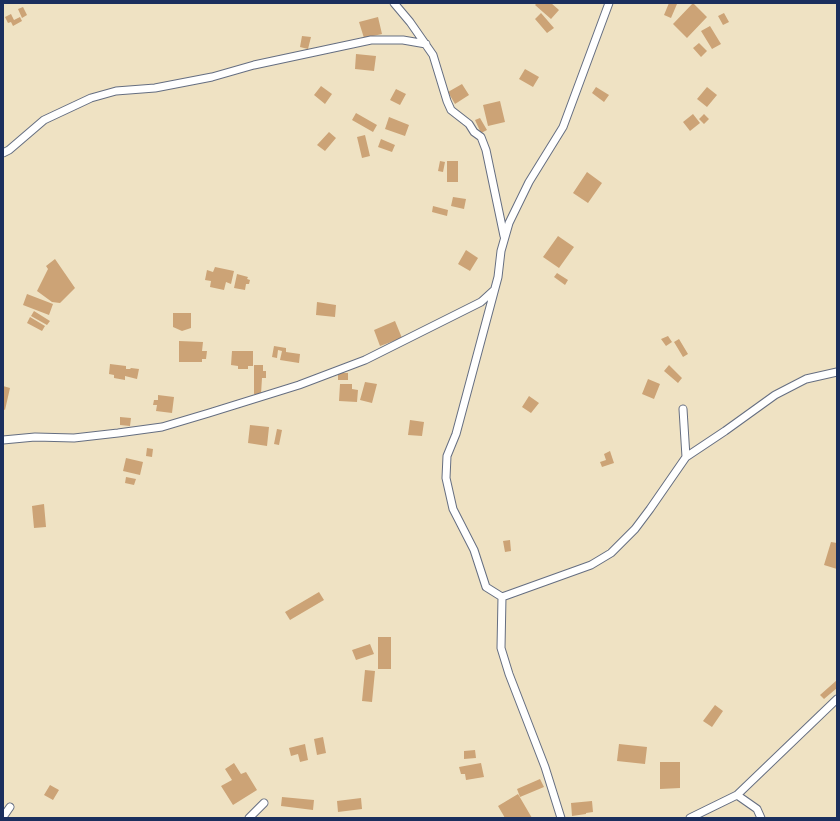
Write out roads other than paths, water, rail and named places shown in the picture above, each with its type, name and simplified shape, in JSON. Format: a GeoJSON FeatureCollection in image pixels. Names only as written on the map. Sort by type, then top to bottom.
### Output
{"type":"FeatureCollection","features":[{"type":"Feature","properties":{"kind":"street"},"geometry":{"type":"LineString","coordinates":[[394,3],[410,22],[433,55],[451,110],[469,124],[474,132],[481,138],[486,150],[504,236]]}},
{"type":"Feature","properties":{"kind":"street"},"geometry":{"type":"LineString","coordinates":[[502,597],[486,587],[474,550],[453,509],[446,478],[447,456],[456,434],[498,277],[504,236],[518,204],[563,127],[609,3]]}},
{"type":"Feature","properties":{"kind":"street"},"geometry":{"type":"LineString","coordinates":[[3,153],[9,150],[44,120],[91,98],[110,93],[155,88],[212,77],[254,65],[371,40],[402,40],[426,44]]}},
{"type":"Feature","properties":{"kind":"street"},"geometry":{"type":"LineString","coordinates":[[3,440],[35,437],[74,438],[162,426],[299,385],[365,360],[481,302],[494,290]]}},
{"type":"Feature","properties":{"kind":"street"},"geometry":{"type":"LineString","coordinates":[[502,597],[591,565],[611,553],[635,529],[686,457],[726,431],[775,395],[806,379],[837,372]]}},
{"type":"Feature","properties":{"kind":"street"},"geometry":{"type":"LineString","coordinates":[[683,409],[686,457]]}},
{"type":"Feature","properties":{"kind":"street"},"geometry":{"type":"LineString","coordinates":[[502,597],[501,648],[545,767],[562,818]]}},
{"type":"Feature","properties":{"kind":"street"},"geometry":{"type":"LineString","coordinates":[[690,818],[737,795],[837,699]]}},
{"type":"Feature","properties":{"kind":"street"},"geometry":{"type":"LineString","coordinates":[[737,795],[757,809],[761,818]]}},
{"type":"Feature","properties":{"kind":"street"},"geometry":{"type":"LineString","coordinates":[[249,818],[264,803]]}},
{"type":"Feature","properties":{"kind":"street"},"geometry":{"type":"LineString","coordinates":[[3,817],[10,808]]}}]}
